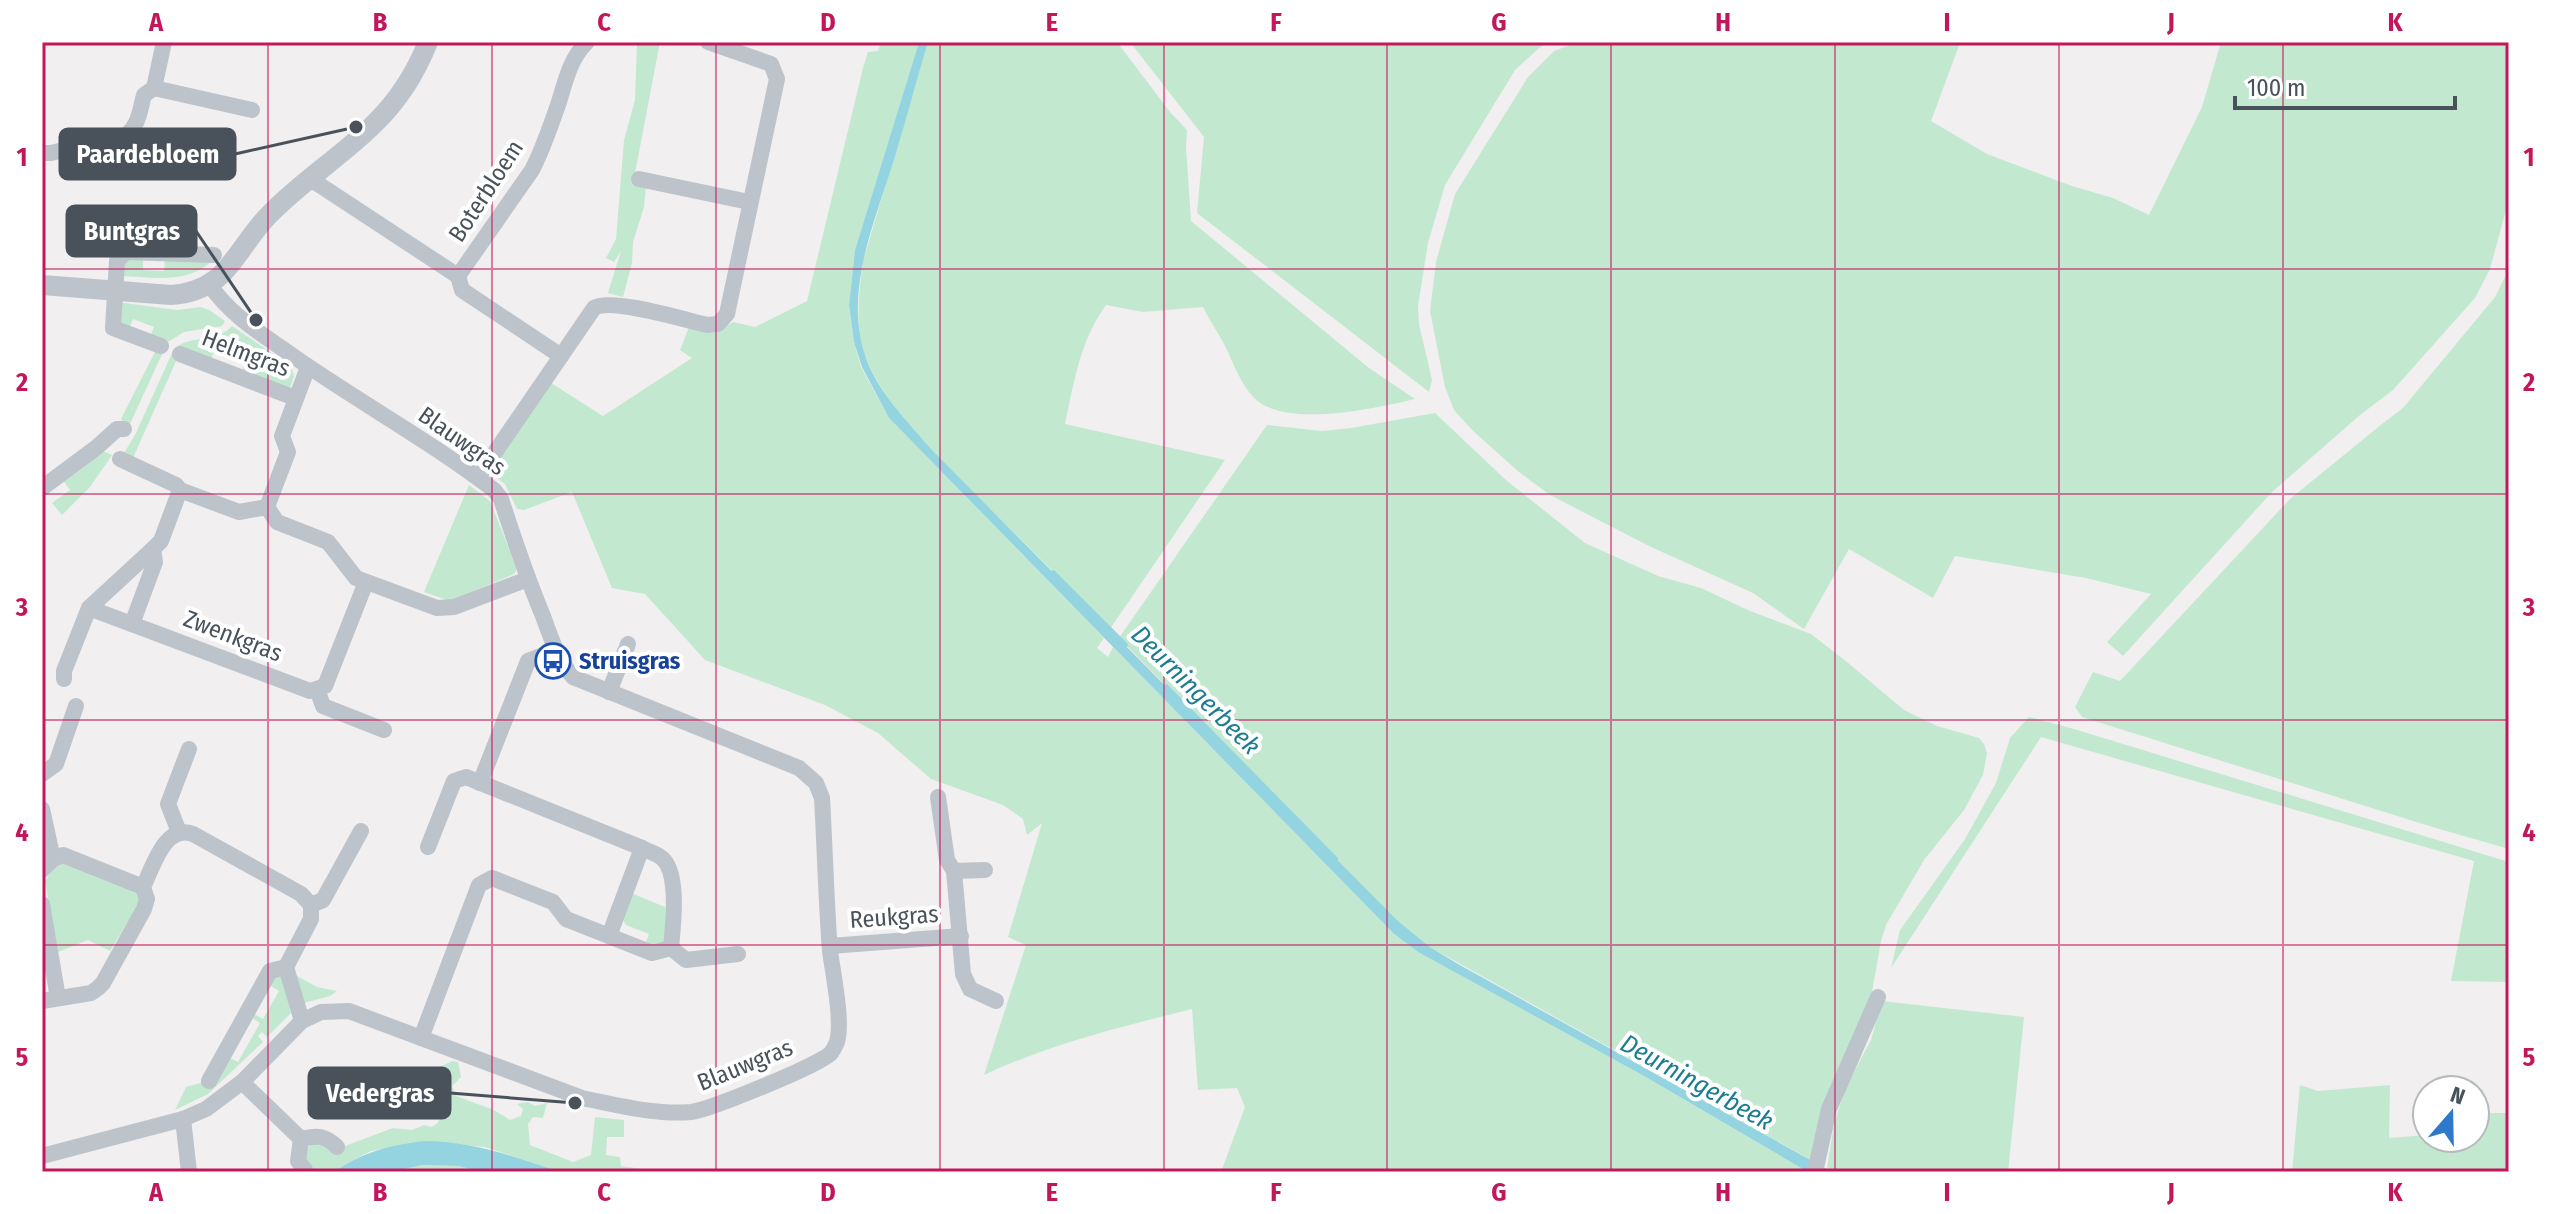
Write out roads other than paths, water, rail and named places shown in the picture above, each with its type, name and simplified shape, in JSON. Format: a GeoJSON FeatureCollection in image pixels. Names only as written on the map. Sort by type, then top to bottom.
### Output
{"type":"FeatureCollection","features":[{"type":"Feature","properties":{"kind":"street"},"geometry":{"type":"LineString","coordinates":[[42,153],[126,135],[133,130],[144,95],[154,88],[164,42]]}},
{"type":"Feature","properties":{"kind":"street"},"geometry":{"type":"LineString","coordinates":[[42,285],[183,294],[209,284],[223,273],[266,218],[384,114],[410,78],[428,42]]}},
{"type":"Feature","properties":{"kind":"street","name":"Boterbloem"},"geometry":{"type":"LineString","coordinates":[[458,276],[532,170],[542,151],[571,66],[587,42]]}},
{"type":"Feature","properties":{"kind":"street"},"geometry":{"type":"LineString","coordinates":[[478,477],[594,308],[601,303],[707,325],[718,324],[727,314],[777,79],[771,64],[708,42]]}},
{"type":"Feature","properties":{"kind":"street"},"geometry":{"type":"LineString","coordinates":[[154,88],[252,110]]}},
{"type":"Feature","properties":{"kind":"street"},"geometry":{"type":"LineString","coordinates":[[309,178],[458,276],[462,290],[561,356]]}},
{"type":"Feature","properties":{"kind":"street"},"geometry":{"type":"LineString","coordinates":[[639,179],[749,202]]}},
{"type":"Feature","properties":{"kind":"street"},"geometry":{"type":"LineString","coordinates":[[161,346],[113,328],[117,261],[126,252],[214,255]]}},
{"type":"Feature","properties":{"kind":"street","name":"Blauwgras"},"geometry":{"type":"LineString","coordinates":[[209,284],[235,315],[494,490],[501,499],[556,650],[563,666],[573,677],[799,768],[816,783],[822,798],[838,1029],[837,1043],[832,1053],[814,1064],[714,1106],[693,1112],[669,1112],[582,1098],[349,1011],[321,1012],[302,1021]]}},
{"type":"Feature","properties":{"kind":"street","name":"Helmgras"},"geometry":{"type":"LineString","coordinates":[[180,354],[295,398]]}},
{"type":"Feature","properties":{"kind":"street"},"geometry":{"type":"LineString","coordinates":[[267,507],[288,452],[282,436],[308,367]]}},
{"type":"Feature","properties":{"kind":"street"},"geometry":{"type":"LineString","coordinates":[[42,488],[117,429],[124,429]]}},
{"type":"Feature","properties":{"kind":"street"},"geometry":{"type":"LineString","coordinates":[[120,459],[176,485],[180,490],[239,512],[267,507]]}},
{"type":"Feature","properties":{"kind":"street"},"geometry":{"type":"LineString","coordinates":[[64,679],[64,671],[89,608],[161,541],[180,490]]}},
{"type":"Feature","properties":{"kind":"street"},"geometry":{"type":"LineString","coordinates":[[267,507],[277,522],[328,542],[356,578],[445,609],[528,579]]}},
{"type":"Feature","properties":{"kind":"street"},"geometry":{"type":"LineString","coordinates":[[132,624],[155,562],[153,549]]}},
{"type":"Feature","properties":{"kind":"street"},"geometry":{"type":"LineString","coordinates":[[317,689],[325,686],[366,582]]}},
{"type":"Feature","properties":{"kind":"street","name":"Zwenkgras"},"geometry":{"type":"LineString","coordinates":[[89,608],[310,691],[317,689],[323,706],[384,730]]}},
{"type":"Feature","properties":{"kind":"street"},"geometry":{"type":"LineString","coordinates":[[609,692],[628,644]]}},
{"type":"Feature","properties":{"kind":"street"},"geometry":{"type":"LineString","coordinates":[[480,783],[528,661],[556,650]]}},
{"type":"Feature","properties":{"kind":"street"},"geometry":{"type":"LineString","coordinates":[[42,774],[56,764],[76,706]]}},
{"type":"Feature","properties":{"kind":"street"},"geometry":{"type":"LineString","coordinates":[[179,832],[168,804],[189,749]]}},
{"type":"Feature","properties":{"kind":"street"},"geometry":{"type":"LineString","coordinates":[[428,847],[454,781],[466,777],[642,848],[666,862],[672,883],[674,922],[671,948]]}},
{"type":"Feature","properties":{"kind":"street","name":"Reukgras"},"geometry":{"type":"LineString","coordinates":[[938,797],[947,860],[954,871],[963,974],[970,989],[996,1001]]}},
{"type":"Feature","properties":{"kind":"street"},"geometry":{"type":"LineString","coordinates":[[42,809],[48,865],[63,855],[143,887]]}},
{"type":"Feature","properties":{"kind":"street"},"geometry":{"type":"LineString","coordinates":[[311,905],[323,900],[361,831]]}},
{"type":"Feature","properties":{"kind":"street"},"geometry":{"type":"LineString","coordinates":[[42,904],[50,999],[91,993],[103,983],[144,909],[147,899],[143,887],[167,840],[179,832],[193,834],[301,894],[313,912],[286,967],[302,1021],[242,1082],[206,1109],[183,1119],[42,1156]]}},
{"type":"Feature","properties":{"kind":"street"},"geometry":{"type":"LineString","coordinates":[[609,936],[642,848]]}},
{"type":"Feature","properties":{"kind":"street","name":"Reukgras"},"geometry":{"type":"LineString","coordinates":[[954,871],[985,870]]}},
{"type":"Feature","properties":{"kind":"street"},"geometry":{"type":"LineString","coordinates":[[421,1038],[481,883],[495,879],[553,902],[566,919],[652,953],[671,948]]}},
{"type":"Feature","properties":{"kind":"street","name":"Reukgras"},"geometry":{"type":"LineString","coordinates":[[830,946],[961,936]]}},
{"type":"Feature","properties":{"kind":"street"},"geometry":{"type":"LineString","coordinates":[[671,948],[686,960],[738,954]]}},
{"type":"Feature","properties":{"kind":"street"},"geometry":{"type":"LineString","coordinates":[[209,1081],[270,971],[286,967]]}},
{"type":"Feature","properties":{"kind":"street"},"geometry":{"type":"LineString","coordinates":[[1817,1164],[1829,1109],[1878,997]]}},
{"type":"Feature","properties":{"kind":"street"},"geometry":{"type":"LineString","coordinates":[[242,1082],[301,1139]]}},
{"type":"Feature","properties":{"kind":"street"},"geometry":{"type":"LineString","coordinates":[[183,1119],[189,1172]]}},
{"type":"Feature","properties":{"kind":"street"},"geometry":{"type":"LineString","coordinates":[[301,1139],[315,1135],[327,1137],[337,1147]]}},
{"type":"Feature","properties":{"kind":"street"},"geometry":{"type":"LineString","coordinates":[[301,1139],[298,1161],[305,1170]]}},
{"type":"Feature","properties":{"kind":"water"},"geometry":{"type":"Polygon","coordinates":[[[919,42],[928,42],[865,253],[858,304],[859,330],[865,355],[893,405],[931,449],[1398,921],[1430,947],[1458,964],[1832,1172],[1808,1172],[1644,1076],[1418,952],[1393,933],[889,418],[862,367],[854,342],[849,305],[855,250],[919,42]]]}},
{"type":"Feature","properties":{"kind":"water"},"geometry":{"type":"Polygon","coordinates":[[[424,1141],[476,1147],[560,1172],[482,1172],[458,1166],[422,1165],[392,1172],[334,1172],[377,1150],[424,1141]]]}},
{"type":"Feature","properties":{"kind":"waterway","name":"Deurningerbeek"},"geometry":{"type":"LineString","coordinates":[[1053,572],[1126,645]]}},
{"type":"Feature","properties":{"kind":"waterway","name":"Deurningerbeek"},"geometry":{"type":"LineString","coordinates":[[1166,686],[1336,859]]}},
{"type":"Feature","properties":{"kind":"place","name":"Paardebloem"},"geometry":{"type":"Point","coordinates":[356,127]}},
{"type":"Feature","properties":{"kind":"place","name":"Buntgras"},"geometry":{"type":"Point","coordinates":[256,320]}},
{"type":"Feature","properties":{"kind":"place","name":"Struisgras"},"geometry":{"type":"Point","coordinates":[553,661]}},
{"type":"Feature","properties":{"kind":"place","name":"Vedergras"},"geometry":{"type":"Point","coordinates":[575,1103]}}]}
